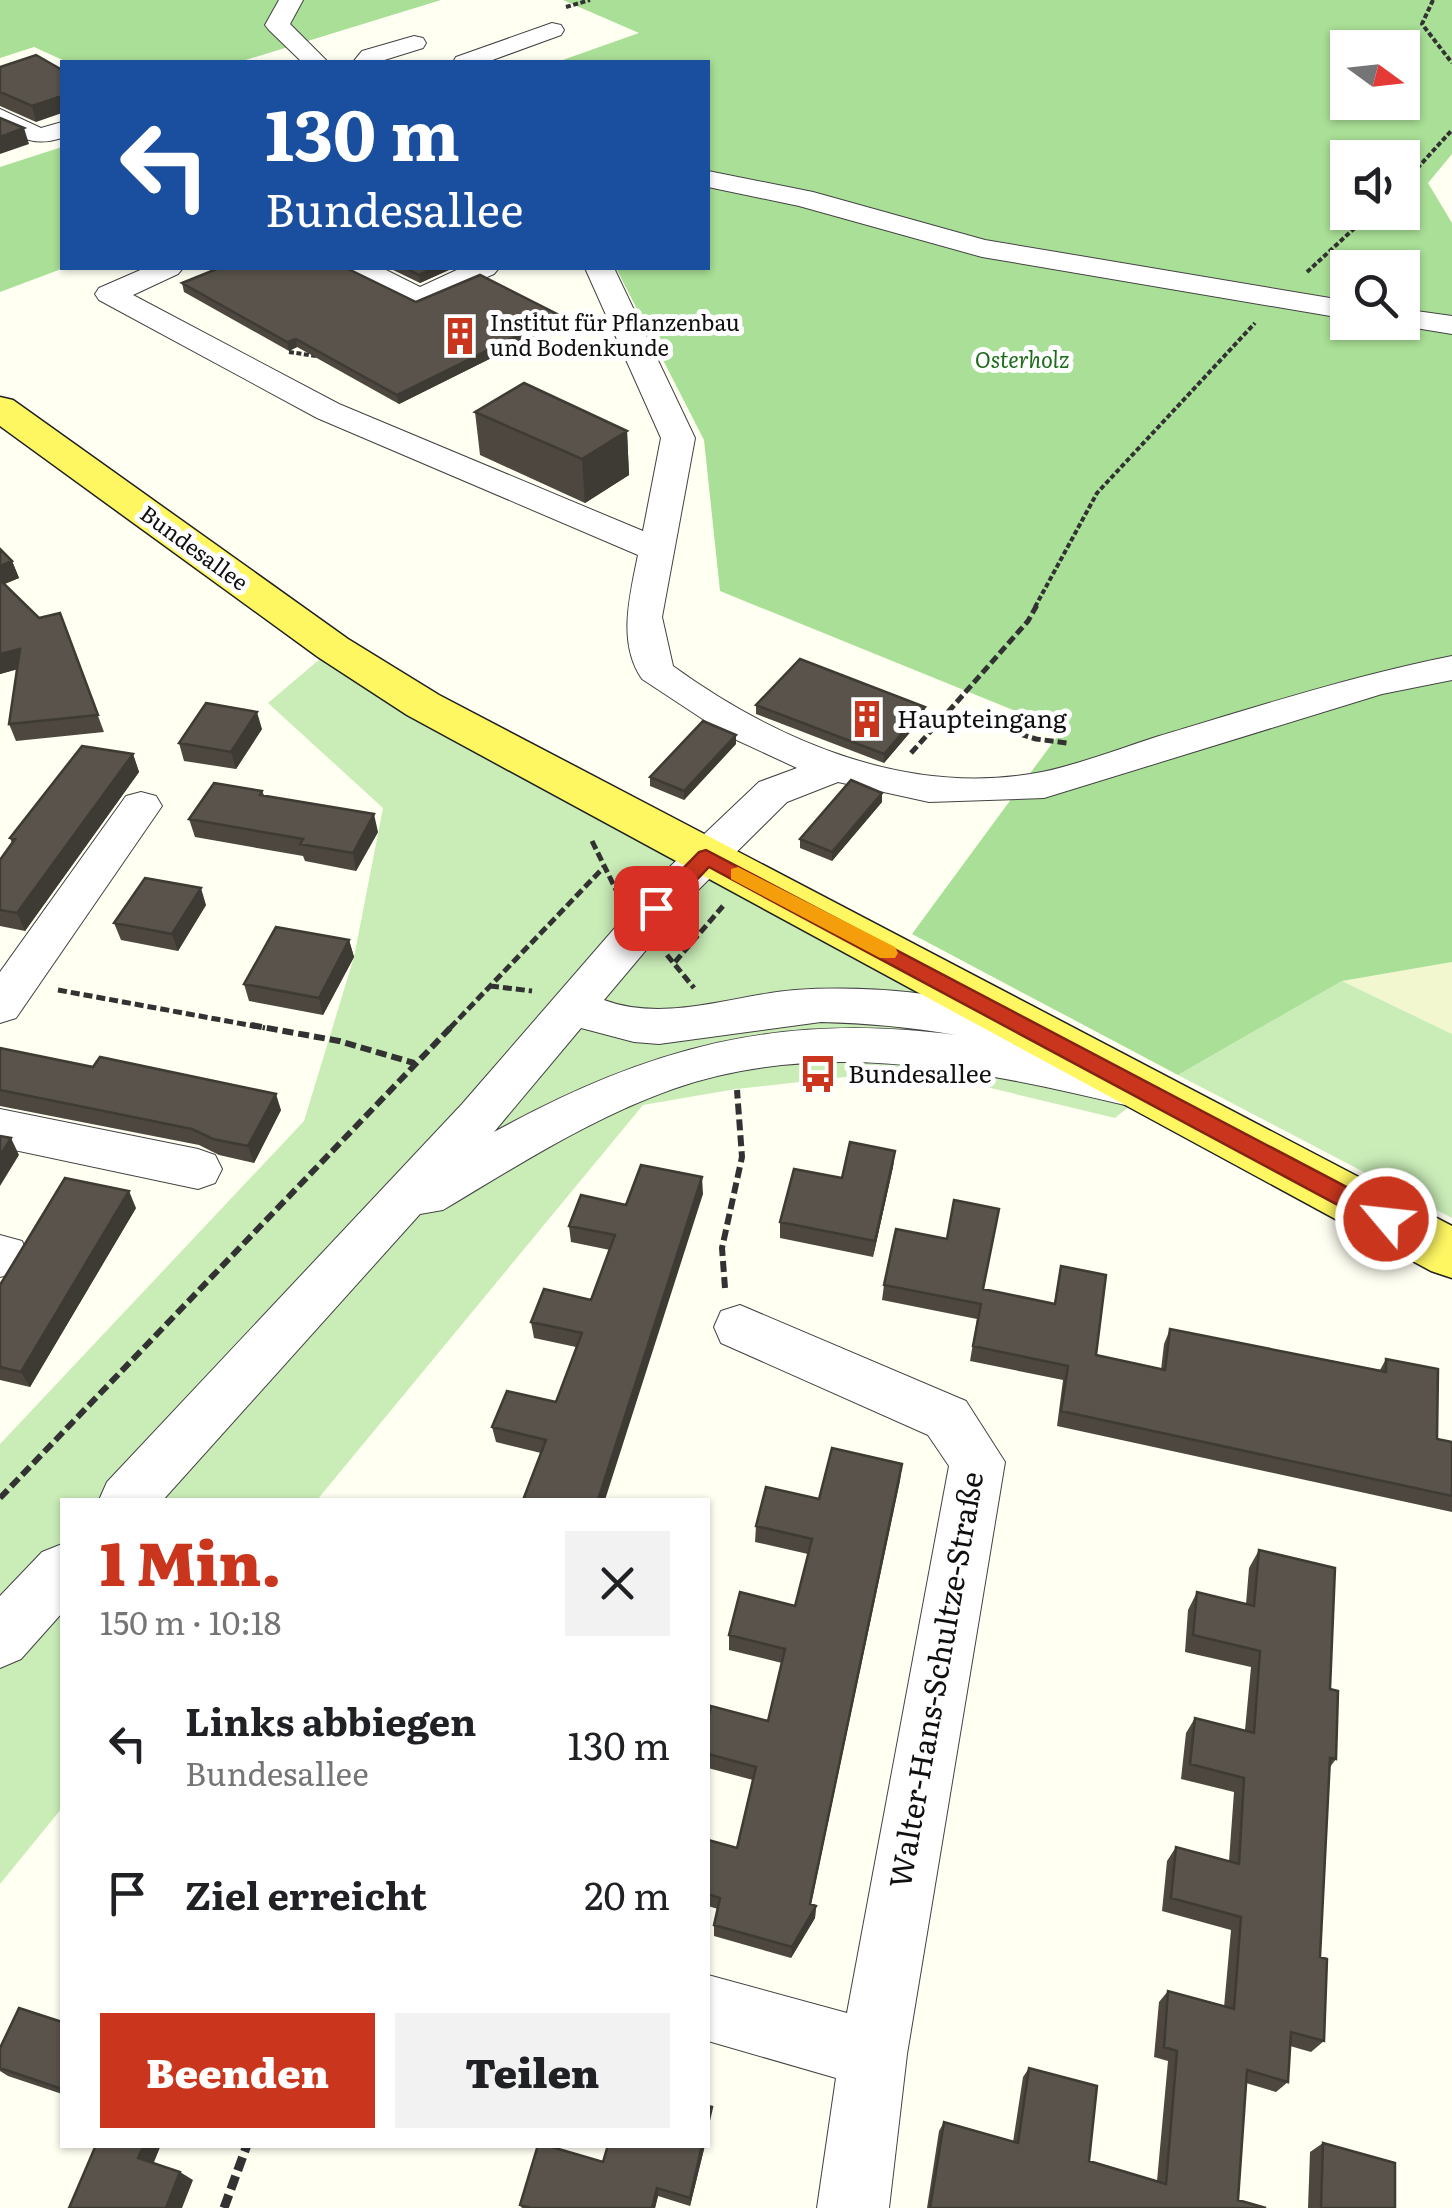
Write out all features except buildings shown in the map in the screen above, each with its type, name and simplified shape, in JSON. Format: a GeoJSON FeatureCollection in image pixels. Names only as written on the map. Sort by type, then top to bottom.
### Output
{"type":"FeatureCollection","features":[{"type":"Feature","properties":{"kind":"main road","name":"Bundesallee"},"geometry":{"type":"LineString","coordinates":[[0,408],[333,648],[408,696],[1452,1254]]}},
{"type":"Feature","properties":{"kind":"street"},"geometry":{"type":"LineString","coordinates":[[291,0],[278,25],[305,60]]}},
{"type":"Feature","properties":{"kind":"street"},"geometry":{"type":"LineString","coordinates":[[471,60],[563,35],[514,14]]}},
{"type":"Feature","properties":{"kind":"street"},"geometry":{"type":"LineString","coordinates":[[367,60],[414,43]]}},
{"type":"Feature","properties":{"kind":"street"},"geometry":{"type":"LineString","coordinates":[[0,116],[38,137],[60,131]]}},
{"type":"Feature","properties":{"kind":"street"},"geometry":{"type":"LineString","coordinates":[[710,179],[803,198],[982,248],[1330,307]]}},
{"type":"Feature","properties":{"kind":"street"},"geometry":{"type":"LineString","coordinates":[[164,270],[110,294],[328,411],[659,552]]}},
{"type":"Feature","properties":{"kind":"street"},"geometry":{"type":"LineString","coordinates":[[364,270],[419,298],[480,270]]}},
{"type":"Feature","properties":{"kind":"street"},"geometry":{"type":"LineString","coordinates":[[601,270],[678,438],[644,617],[655,671],[689,697],[776,742],[885,781],[928,788],[1000,790],[1044,784],[1376,683],[1452,668]]}},
{"type":"Feature","properties":{"kind":"street"},"geometry":{"type":"LineString","coordinates":[[1420,321],[1452,325]]}},
{"type":"Feature","properties":{"kind":"street"},"geometry":{"type":"LineString","coordinates":[[773,792],[776,742]]}},
{"type":"Feature","properties":{"kind":"street"},"geometry":{"type":"LineString","coordinates":[[706,857],[773,792],[839,767]]}},
{"type":"Feature","properties":{"kind":"street"},"geometry":{"type":"LineString","coordinates":[[5,989],[141,806]]}},
{"type":"Feature","properties":{"kind":"street","name":"Bundesallee"},"geometry":{"type":"LineString","coordinates":[[129,1498],[479,1117],[638,929],[706,857]]}},
{"type":"Feature","properties":{"kind":"street","name":"Bundesallee"},"geometry":{"type":"LineString","coordinates":[[379,1223],[493,1157],[666,1072],[723,1037],[792,1007],[873,1006],[942,1014],[1042,1035]]}},
{"type":"Feature","properties":{"kind":"street","name":"Bundesallee"},"geometry":{"type":"LineString","coordinates":[[574,1007],[613,1024],[723,1037],[796,1044],[865,1042],[937,1047],[1026,1063],[1147,1092]]}},
{"type":"Feature","properties":{"kind":"street"},"geometry":{"type":"LineString","coordinates":[[0,1128],[198,1168]]}},
{"type":"Feature","properties":{"kind":"street","name":"Walter-Hans-Schultze-Straße"},"geometry":{"type":"LineString","coordinates":[[740,1327],[948,1418],[978,1462],[873,2054],[853,2208]]}},
{"type":"Feature","properties":{"kind":"street"},"geometry":{"type":"LineString","coordinates":[[0,1639],[60,1573]]}},
{"type":"Feature","properties":{"kind":"street"},"geometry":{"type":"LineString","coordinates":[[710,2009],[873,2054]]}},
{"type":"Feature","properties":{"kind":"path"},"geometry":{"type":"LineString","coordinates":[[1433,0],[1422,24],[1452,63]]}},
{"type":"Feature","properties":{"kind":"path"},"geometry":{"type":"LineString","coordinates":[[1420,165],[1452,130]]}},
{"type":"Feature","properties":{"kind":"path"},"geometry":{"type":"LineString","coordinates":[[885,781],[1028,621],[1097,493],[1278,299],[1353,230]]}},
{"type":"Feature","properties":{"kind":"path"},"geometry":{"type":"LineString","coordinates":[[948,712],[1036,740],[1142,752]]}},
{"type":"Feature","properties":{"kind":"path"},"geometry":{"type":"LineString","coordinates":[[600,850],[604,866],[638,929],[675,962],[723,1037],[742,1127],[741,1176],[718,1269],[740,1327]]}},
{"type":"Feature","properties":{"kind":"path"},"geometry":{"type":"LineString","coordinates":[[0,1498],[604,866]]}},
{"type":"Feature","properties":{"kind":"path"},"geometry":{"type":"LineString","coordinates":[[5,989],[339,1041],[414,1063]]}},
{"type":"Feature","properties":{"kind":"path"},"geometry":{"type":"LineString","coordinates":[[224,2208],[246,2148]]}},
{"type":"Feature","properties":{"kind":"green space"},"geometry":{"type":"Polygon","coordinates":[[[0,0],[441,0],[246,60],[63,60],[34,47],[0,58],[0,0]]]}},
{"type":"Feature","properties":{"kind":"green space","name":"Osterholz"},"geometry":{"type":"Polygon","coordinates":[[[563,0],[1452,0],[1452,154],[1428,183],[1452,223],[1452,962],[1342,981],[1178,1075],[912,934],[1062,730],[720,591],[704,440],[617,270],[710,270],[710,60],[563,60],[639,33],[563,0]]]}},
{"type":"Feature","properties":{"kind":"green space"},"geometry":{"type":"Polygon","coordinates":[[[60,148],[60,270],[0,292],[0,167],[60,148]]]}},
{"type":"Feature","properties":{"kind":"green space"},"geometry":{"type":"Polygon","coordinates":[[[333,648],[1147,1092],[1115,1118],[974,1084],[890,1072],[736,1089],[643,1105],[319,1498],[60,1498],[60,1810],[0,1884],[0,1444],[304,1121],[354,957],[383,808],[268,703],[333,648]]]}},
{"type":"Feature","properties":{"kind":"green space"},"geometry":{"type":"Polygon","coordinates":[[[1452,962],[1452,1034],[1342,981],[1452,962]]]}},
{"type":"Feature","properties":{"kind":"green space"},"geometry":{"type":"Polygon","coordinates":[[[1342,981],[1452,1034],[1452,1218],[1178,1075],[1342,981]]]}},
{"type":"Feature","properties":{"kind":"slow traffic"},"geometry":{"type":"LineString","coordinates":[[738,874],[887,953]]}},
{"type":"Feature","properties":{"kind":"place","name":"Institut für Pflanzenbau und Bodenkunde"},"geometry":{"type":"Point","coordinates":[460,336]}},
{"type":"Feature","properties":{"kind":"place","name":"Haupteingang"},"geometry":{"type":"Point","coordinates":[867,719]}},
{"type":"Feature","properties":{"kind":"place","name":"Bundesallee"},"geometry":{"type":"Point","coordinates":[818,1074]}},
{"type":"Feature","properties":{"kind":"route"},"geometry":{"type":"LineString","coordinates":[[656,908],[706,857],[1386,1219]]}}]}
